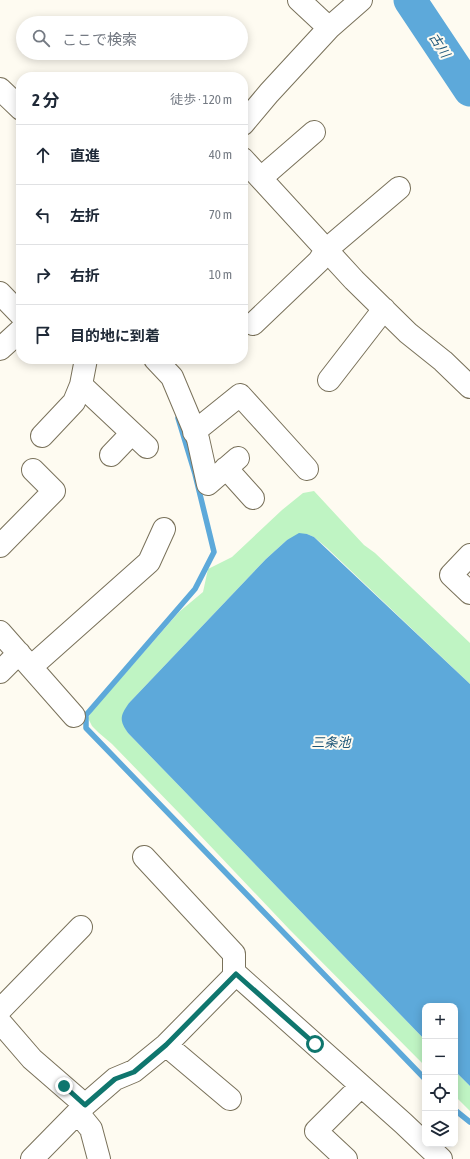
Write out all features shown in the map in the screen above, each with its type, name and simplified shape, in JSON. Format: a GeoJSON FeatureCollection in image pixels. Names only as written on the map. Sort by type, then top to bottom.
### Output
{"type":"FeatureCollection","features":[{"type":"Feature","properties":{"kind":"street"},"geometry":{"type":"LineString","coordinates":[[299,0],[324,24]]}},
{"type":"Feature","properties":{"kind":"street"},"geometry":{"type":"LineString","coordinates":[[248,118],[324,24],[361,0]]}},
{"type":"Feature","properties":{"kind":"street"},"geometry":{"type":"LineString","coordinates":[[0,89],[16,104]]}},
{"type":"Feature","properties":{"kind":"street"},"geometry":{"type":"LineString","coordinates":[[261,178],[314,132]]}},
{"type":"Feature","properties":{"kind":"street"},"geometry":{"type":"LineString","coordinates":[[248,164],[354,280],[408,333],[443,361],[470,386]]}},
{"type":"Feature","properties":{"kind":"street"},"geometry":{"type":"LineString","coordinates":[[253,324],[319,261],[326,250],[399,188]]}},
{"type":"Feature","properties":{"kind":"street"},"geometry":{"type":"LineString","coordinates":[[0,293],[16,310]]}},
{"type":"Feature","properties":{"kind":"street"},"geometry":{"type":"LineString","coordinates":[[329,380],[384,309]]}},
{"type":"Feature","properties":{"kind":"street"},"geometry":{"type":"LineString","coordinates":[[0,349],[16,335]]}},
{"type":"Feature","properties":{"kind":"street"},"geometry":{"type":"LineString","coordinates":[[42,436],[74,402],[81,385],[85,364]]}},
{"type":"Feature","properties":{"kind":"street"},"geometry":{"type":"LineString","coordinates":[[160,364],[172,377],[198,439],[208,484],[232,463],[253,498]]}},
{"type":"Feature","properties":{"kind":"street"},"geometry":{"type":"LineString","coordinates":[[81,385],[140,440],[111,455]]}},
{"type":"Feature","properties":{"kind":"street"},"geometry":{"type":"LineString","coordinates":[[194,432],[240,396],[307,468]]}},
{"type":"Feature","properties":{"kind":"street"},"geometry":{"type":"LineString","coordinates":[[0,546],[54,491],[33,470]]}},
{"type":"Feature","properties":{"kind":"street"},"geometry":{"type":"LineString","coordinates":[[0,672],[25,660],[149,562],[164,529]]}},
{"type":"Feature","properties":{"kind":"street"},"geometry":{"type":"LineString","coordinates":[[470,555],[452,574],[470,592]]}},
{"type":"Feature","properties":{"kind":"street"},"geometry":{"type":"LineString","coordinates":[[0,632],[74,716]]}},
{"type":"Feature","properties":{"kind":"street"},"geometry":{"type":"LineString","coordinates":[[32,1159],[81,1109],[115,1079],[134,1072],[166,1045],[234,976],[234,954],[144,857]]}},
{"type":"Feature","properties":{"kind":"street"},"geometry":{"type":"LineString","coordinates":[[81,927],[1,1022],[32,1058],[81,1109],[91,1129],[98,1159]]}},
{"type":"Feature","properties":{"kind":"street"},"geometry":{"type":"LineString","coordinates":[[234,976],[236,974],[362,1086],[441,1159]]}},
{"type":"Feature","properties":{"kind":"street"},"geometry":{"type":"LineString","coordinates":[[166,1045],[230,1099]]}},
{"type":"Feature","properties":{"kind":"street"},"geometry":{"type":"LineString","coordinates":[[346,1159],[316,1131],[362,1086]]}},
{"type":"Feature","properties":{"kind":"green space"},"geometry":{"type":"Polygon","coordinates":[[[314,491],[364,545],[375,553],[470,643],[470,684],[327,548],[314,537],[307,534],[287,540],[266,559],[129,703],[124,726],[128,733],[422,1037],[422,1063],[289,929],[112,744],[92,726],[88,718],[92,711],[179,612],[203,592],[208,569],[232,557],[282,510],[303,493],[314,491]]]}},
{"type":"Feature","properties":{"kind":"green space"},"geometry":{"type":"Polygon","coordinates":[[[458,1074],[470,1086],[470,1111],[458,1099],[458,1074]]]}},
{"type":"Feature","properties":{"kind":"water","name":"三条池"},"geometry":{"type":"Polygon","coordinates":[[[299,533],[314,537],[470,684],[470,1086],[458,1074],[458,1003],[422,1003],[422,1037],[128,733],[123,725],[122,715],[129,703],[266,559],[287,540],[299,533]]]}},
{"type":"Feature","properties":{"kind":"waterway","name":"古川"},"geometry":{"type":"LineString","coordinates":[[410,0],[470,90]]}},
{"type":"Feature","properties":{"kind":"waterway"},"geometry":{"type":"LineString","coordinates":[[178,418],[195,474],[214,552],[195,589],[86,715],[86,728],[422,1076]]}},
{"type":"Feature","properties":{"kind":"waterway"},"geometry":{"type":"LineString","coordinates":[[456,1111],[470,1122]]}},
{"type":"Feature","properties":{"kind":"route"},"geometry":{"type":"LineString","coordinates":[[64,1086],[85,1105],[115,1079],[134,1072],[166,1045],[236,974],[315,1044]]}}]}
